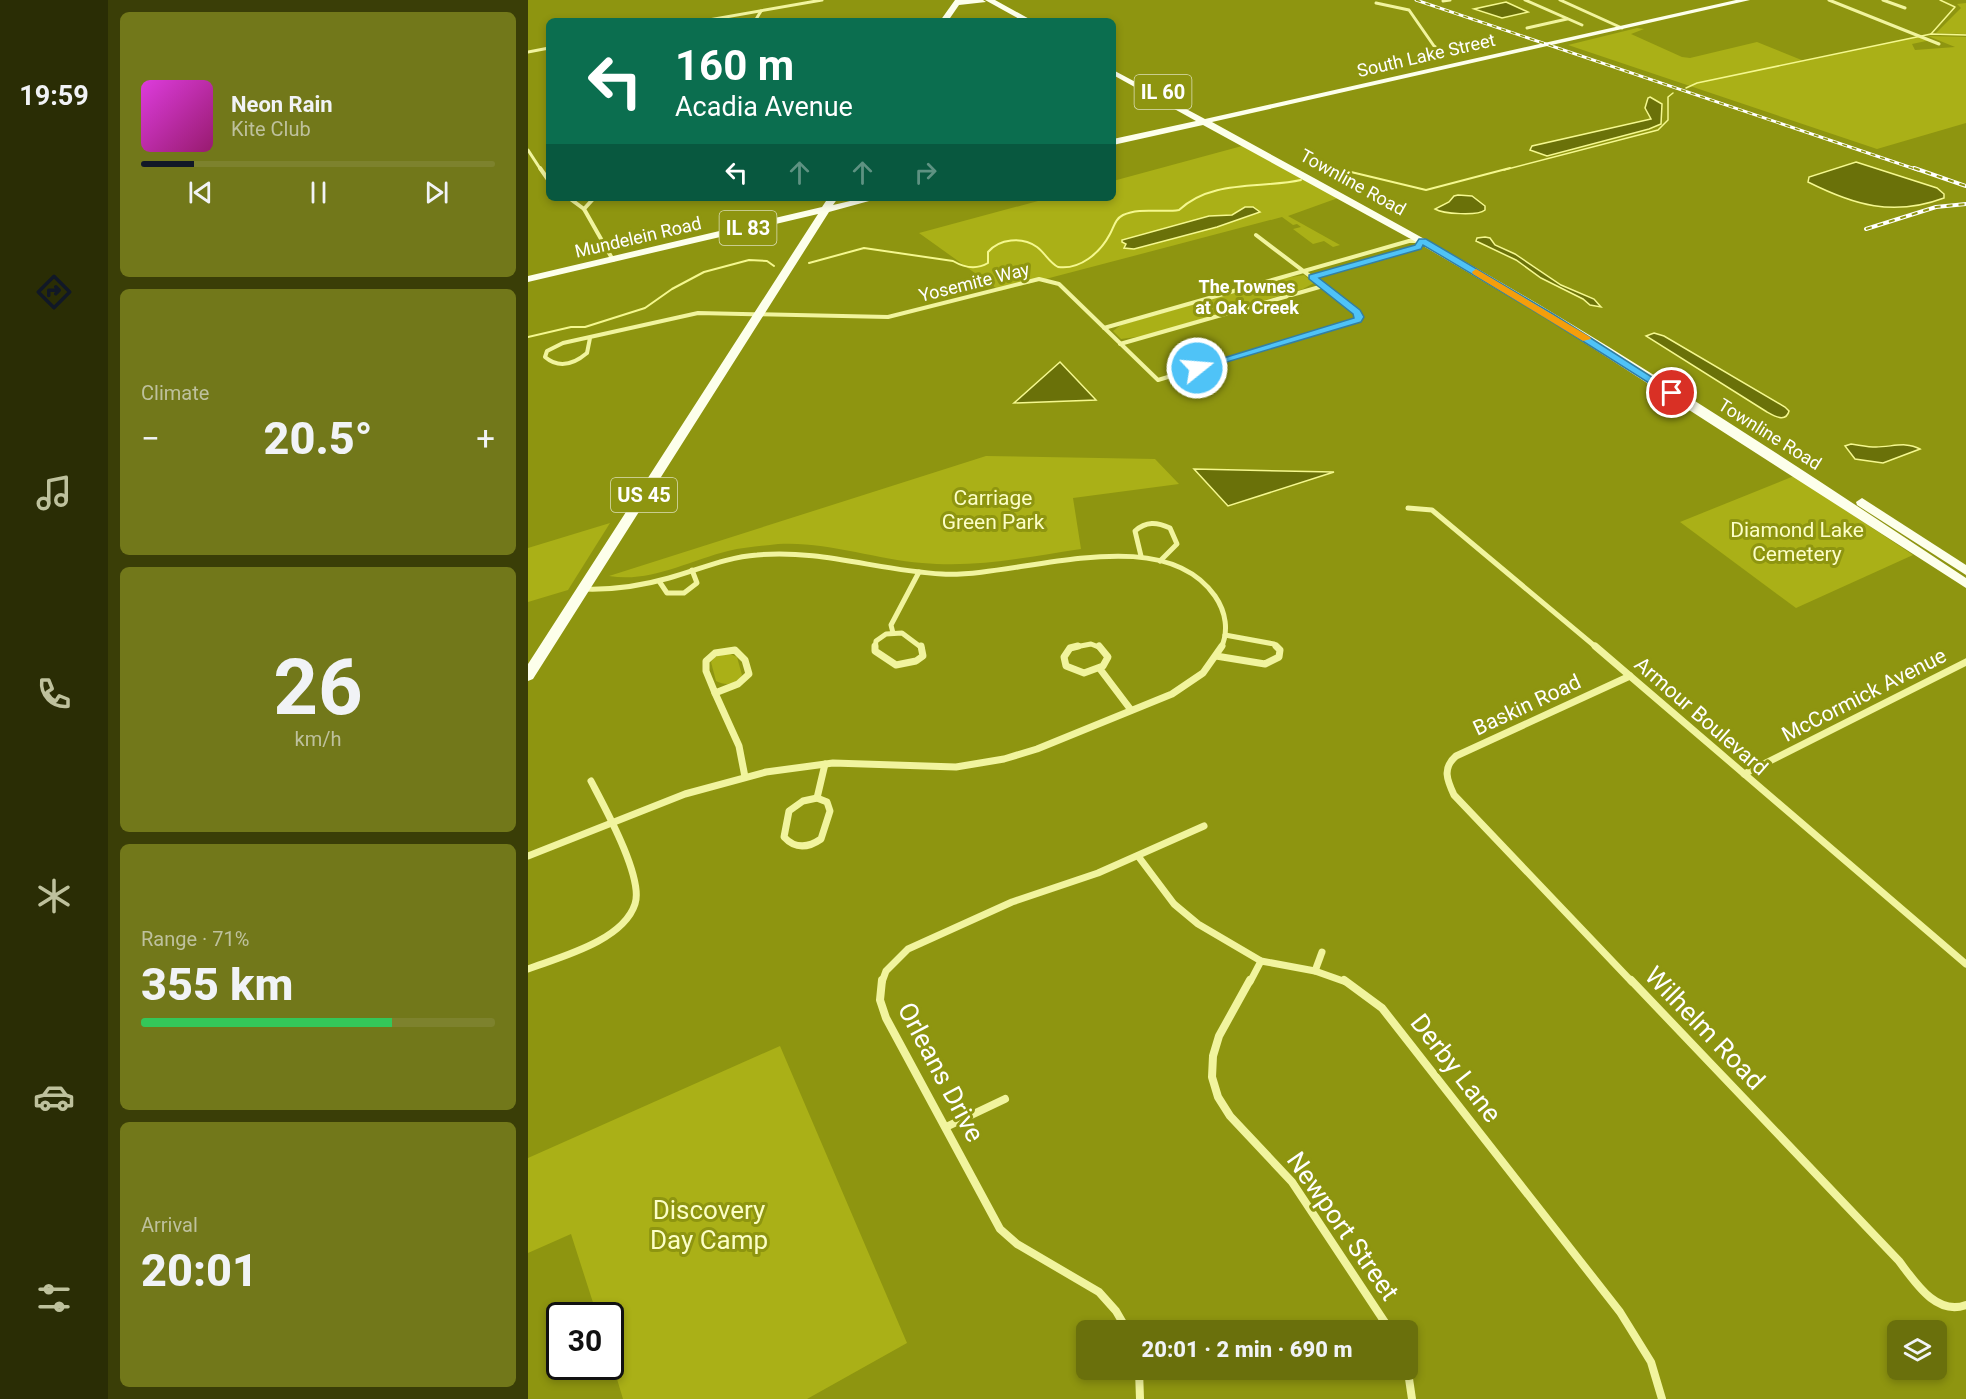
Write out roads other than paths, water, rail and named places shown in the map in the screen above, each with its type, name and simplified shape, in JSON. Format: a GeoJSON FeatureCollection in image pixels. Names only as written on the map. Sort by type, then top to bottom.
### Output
{"type":"FeatureCollection","features":[{"type":"Feature","properties":{"kind":"main road","name":"South Lake Street"},"geometry":{"type":"LineString","coordinates":[[1116,141],[1746,0]]}},
{"type":"Feature","properties":{"kind":"main road"},"geometry":{"type":"LineString","coordinates":[[983,1],[1013,18]]}},
{"type":"Feature","properties":{"kind":"main road"},"geometry":{"type":"LineString","coordinates":[[946,18],[958,2],[983,1],[1022,18]]}},
{"type":"Feature","properties":{"kind":"main road","name":"Townline Road"},"geometry":{"type":"LineString","coordinates":[[1116,68],[1208,120],[1224,132],[1422,241],[1541,311],[1827,491],[1966,584]]}},
{"type":"Feature","properties":{"kind":"main road","name":"Townline Road"},"geometry":{"type":"LineString","coordinates":[[1116,74],[1260,144],[1549,306],[1786,454],[1966,571]]}},
{"type":"Feature","properties":{"kind":"main road"},"geometry":{"type":"LineString","coordinates":[[1235,124],[1235,120],[1250,111]]}},
{"type":"Feature","properties":{"kind":"main road"},"geometry":{"type":"LineString","coordinates":[[1160,131],[1196,128],[1224,132]]}},
{"type":"Feature","properties":{"kind":"main road"},"geometry":{"type":"LineString","coordinates":[[1252,136],[1260,144]]}},
{"type":"Feature","properties":{"kind":"main road"},"geometry":{"type":"LineString","coordinates":[[826,210],[831,201]]}},
{"type":"Feature","properties":{"kind":"main road"},"geometry":{"type":"LineString","coordinates":[[826,210],[863,201]]}},
{"type":"Feature","properties":{"kind":"main road","name":"Mundelein Road"},"geometry":{"type":"LineString","coordinates":[[528,279],[826,210]]}},
{"type":"Feature","properties":{"kind":"main road","name":"US 45"},"geometry":{"type":"LineString","coordinates":[[528,676],[826,210]]}},
{"type":"Feature","properties":{"kind":"main road"},"geometry":{"type":"LineString","coordinates":[[765,224],[796,223],[802,225],[808,236]]}},
{"type":"Feature","properties":{"kind":"street"},"geometry":{"type":"LineString","coordinates":[[720,18],[822,0]]}},
{"type":"Feature","properties":{"kind":"street"},"geometry":{"type":"LineString","coordinates":[[1443,1],[1450,0]]}},
{"type":"Feature","properties":{"kind":"street"},"geometry":{"type":"LineString","coordinates":[[1525,0],[1582,25]]}},
{"type":"Feature","properties":{"kind":"street"},"geometry":{"type":"LineString","coordinates":[[1530,2],[1541,0]]}},
{"type":"Feature","properties":{"kind":"street"},"geometry":{"type":"LineString","coordinates":[[1560,0],[1622,28]]}},
{"type":"Feature","properties":{"kind":"street"},"geometry":{"type":"LineString","coordinates":[[1830,0],[1939,44]]}},
{"type":"Feature","properties":{"kind":"street"},"geometry":{"type":"LineString","coordinates":[[1882,0],[1905,8]]}},
{"type":"Feature","properties":{"kind":"street"},"geometry":{"type":"LineString","coordinates":[[1376,3],[1409,10],[1434,46],[1445,54],[1437,60]]}},
{"type":"Feature","properties":{"kind":"street"},"geometry":{"type":"LineString","coordinates":[[756,18],[760,11]]}},
{"type":"Feature","properties":{"kind":"street"},"geometry":{"type":"LineString","coordinates":[[1527,28],[1568,19]]}},
{"type":"Feature","properties":{"kind":"street"},"geometry":{"type":"LineString","coordinates":[[528,52],[546,49]]}},
{"type":"Feature","properties":{"kind":"street"},"geometry":{"type":"LineString","coordinates":[[528,150],[546,177]]}},
{"type":"Feature","properties":{"kind":"street"},"geometry":{"type":"LineString","coordinates":[[573,201],[584,209],[613,260]]}},
{"type":"Feature","properties":{"kind":"street"},"geometry":{"type":"LineString","coordinates":[[584,209],[591,201]]}},
{"type":"Feature","properties":{"kind":"street"},"geometry":{"type":"LineString","coordinates":[[1256,235],[1323,286]]}},
{"type":"Feature","properties":{"kind":"street"},"geometry":{"type":"LineString","coordinates":[[1104,328],[1409,240],[1422,241],[1418,247],[1312,277]]}},
{"type":"Feature","properties":{"kind":"street","name":"Yosemite Way"},"geometry":{"type":"LineString","coordinates":[[590,338],[587,353],[577,360],[558,364],[548,361],[545,357],[547,351],[556,345],[687,314],[888,317],[1040,279],[1059,284],[1158,380],[1353,322],[1359,317],[1352,308],[1323,286]]}},
{"type":"Feature","properties":{"kind":"street"},"geometry":{"type":"LineString","coordinates":[[1120,344],[1323,286]]}},
{"type":"Feature","properties":{"kind":"street","name":"Armour Boulevard"},"geometry":{"type":"LineString","coordinates":[[1408,508],[1432,510],[1966,964]]}},
{"type":"Feature","properties":{"kind":"street"},"geometry":{"type":"LineString","coordinates":[[1141,556],[1135,531],[1142,525],[1160,524],[1170,528],[1177,544],[1160,561]]}},
{"type":"Feature","properties":{"kind":"street"},"geometry":{"type":"LineString","coordinates":[[528,856],[690,794],[745,777],[785,769],[846,763],[946,768],[994,762],[1021,754],[1176,692],[1196,679],[1216,656],[1225,635],[1225,621],[1216,597],[1194,576],[1160,561],[1141,556],[1093,555],[1013,570],[979,573],[919,572],[811,555],[783,553],[743,557],[659,581],[625,588],[584,589]]}},
{"type":"Feature","properties":{"kind":"street"},"geometry":{"type":"LineString","coordinates":[[659,581],[667,593],[676,595],[687,592],[698,584],[692,570]]}},
{"type":"Feature","properties":{"kind":"street"},"geometry":{"type":"LineString","coordinates":[[893,633],[891,625],[919,572]]}},
{"type":"Feature","properties":{"kind":"street"},"geometry":{"type":"LineString","coordinates":[[893,633],[902,633],[922,647],[923,656],[916,661],[896,665],[875,651],[876,641],[886,634],[893,633]]}},
{"type":"Feature","properties":{"kind":"street"},"geometry":{"type":"LineString","coordinates":[[1216,656],[1265,664],[1276,660],[1281,653],[1274,644],[1225,635]]}},
{"type":"Feature","properties":{"kind":"street"},"geometry":{"type":"LineString","coordinates":[[1077,645],[1098,645],[1103,648],[1108,657],[1107,662],[1100,669],[1091,672],[1077,672],[1066,666],[1064,657],[1066,652],[1077,645]]}},
{"type":"Feature","properties":{"kind":"street"},"geometry":{"type":"LineString","coordinates":[[715,693],[733,688],[743,682],[749,674],[742,654],[735,650],[715,653],[706,661],[706,671],[715,693],[739,746],[745,777]]}},
{"type":"Feature","properties":{"kind":"street","name":"McCormick Avenue"},"geometry":{"type":"LineString","coordinates":[[1744,774],[1966,662]]}},
{"type":"Feature","properties":{"kind":"street"},"geometry":{"type":"LineString","coordinates":[[1100,669],[1131,710]]}},
{"type":"Feature","properties":{"kind":"street","name":"Baskin Road"},"geometry":{"type":"LineString","coordinates":[[1446,772],[1451,760],[1456,756],[1630,676]]}},
{"type":"Feature","properties":{"kind":"street"},"geometry":{"type":"LineString","coordinates":[[817,798],[825,765]]}},
{"type":"Feature","properties":{"kind":"street","name":"Wilhelm Road"},"geometry":{"type":"LineString","coordinates":[[1446,772],[1446,779],[1458,798],[1899,1261],[1928,1297],[1943,1306],[1961,1308],[1966,1305]]}},
{"type":"Feature","properties":{"kind":"street"},"geometry":{"type":"LineString","coordinates":[[528,969],[608,936],[632,913],[638,897],[637,886],[613,823],[591,781]]}},
{"type":"Feature","properties":{"kind":"street"},"geometry":{"type":"LineString","coordinates":[[817,798],[827,802],[830,811],[821,839],[802,847],[791,844],[784,837],[789,811],[804,801],[817,798]]}},
{"type":"Feature","properties":{"kind":"street","name":"Orleans Drive"},"geometry":{"type":"LineString","coordinates":[[1121,1320],[1099,1292],[1017,1244],[1000,1229],[946,1127],[915,1075],[886,1017],[880,1000],[880,986],[886,971],[908,949],[927,939],[1012,902],[1078,881],[1204,826]]}},
{"type":"Feature","properties":{"kind":"street","name":"Derby Lane"},"geometry":{"type":"LineString","coordinates":[[1138,856],[1161,889],[1184,914],[1261,961],[1341,978],[1366,994],[1382,1008],[1620,1312],[1651,1362],[1662,1399]]}},
{"type":"Feature","properties":{"kind":"street"},"geometry":{"type":"LineString","coordinates":[[1315,971],[1322,951]]}},
{"type":"Feature","properties":{"kind":"street","name":"Newport Street"},"geometry":{"type":"LineString","coordinates":[[1261,961],[1219,1036],[1212,1056],[1212,1077],[1218,1096],[1230,1116],[1292,1182],[1383,1320]]}},
{"type":"Feature","properties":{"kind":"street"},"geometry":{"type":"LineString","coordinates":[[946,1127],[1005,1099]]}},
{"type":"Feature","properties":{"kind":"street"},"geometry":{"type":"LineString","coordinates":[[1139,1380],[1140,1399]]}},
{"type":"Feature","properties":{"kind":"street"},"geometry":{"type":"LineString","coordinates":[[1409,1380],[1412,1399]]}},
{"type":"Feature","properties":{"kind":"waterway"},"geometry":{"type":"LineString","coordinates":[[1931,34],[1955,7],[1940,0]]}},
{"type":"Feature","properties":{"kind":"waterway"},"geometry":{"type":"LineString","coordinates":[[1686,88],[1697,83],[1931,34]]}},
{"type":"Feature","properties":{"kind":"waterway"},"geometry":{"type":"LineString","coordinates":[[1931,34],[1966,35]]}},
{"type":"Feature","properties":{"kind":"waterway"},"geometry":{"type":"LineString","coordinates":[[1504,170],[1658,130],[1668,120],[1668,97],[1673,93]]}},
{"type":"Feature","properties":{"kind":"waterway"},"geometry":{"type":"LineString","coordinates":[[1325,173],[1351,172],[1426,190],[1510,168]]}},
{"type":"Feature","properties":{"kind":"waterway"},"geometry":{"type":"LineString","coordinates":[[809,263],[864,248],[953,261],[966,267],[975,267],[988,263],[988,252],[998,244],[1018,240],[1037,247],[1058,267],[1074,266],[1088,259],[1101,248],[1116,221],[1123,215],[1136,211],[1179,210],[1192,200],[1221,189],[1301,180]]}},
{"type":"Feature","properties":{"kind":"waterway"},"geometry":{"type":"LineString","coordinates":[[528,337],[571,327],[585,327],[645,308],[672,289],[704,272],[749,260],[767,261],[774,266]]}},
{"type":"Feature","properties":{"kind":"railway"},"geometry":{"type":"LineString","coordinates":[[1416,0],[1918,170]]}},
{"type":"Feature","properties":{"kind":"railway"},"geometry":{"type":"LineString","coordinates":[[1914,168],[1966,186]]}},
{"type":"Feature","properties":{"kind":"railway"},"geometry":{"type":"LineString","coordinates":[[1866,229],[1936,207],[1966,204]]}},
{"type":"Feature","properties":{"kind":"district","name":"The Townes at Oak Creek"},"geometry":{"type":"Point","coordinates":[1247,296]}},
{"type":"Feature","properties":{"kind":"park label","name":"Carriage Green Park"},"geometry":{"type":"Point","coordinates":[993,510]}},
{"type":"Feature","properties":{"kind":"park label","name":"Diamond Lake Cemetery"},"geometry":{"type":"Point","coordinates":[1797,542]}},
{"type":"Feature","properties":{"kind":"park label","name":"Discovery Day Camp"},"geometry":{"type":"Point","coordinates":[709,1225]}}]}
